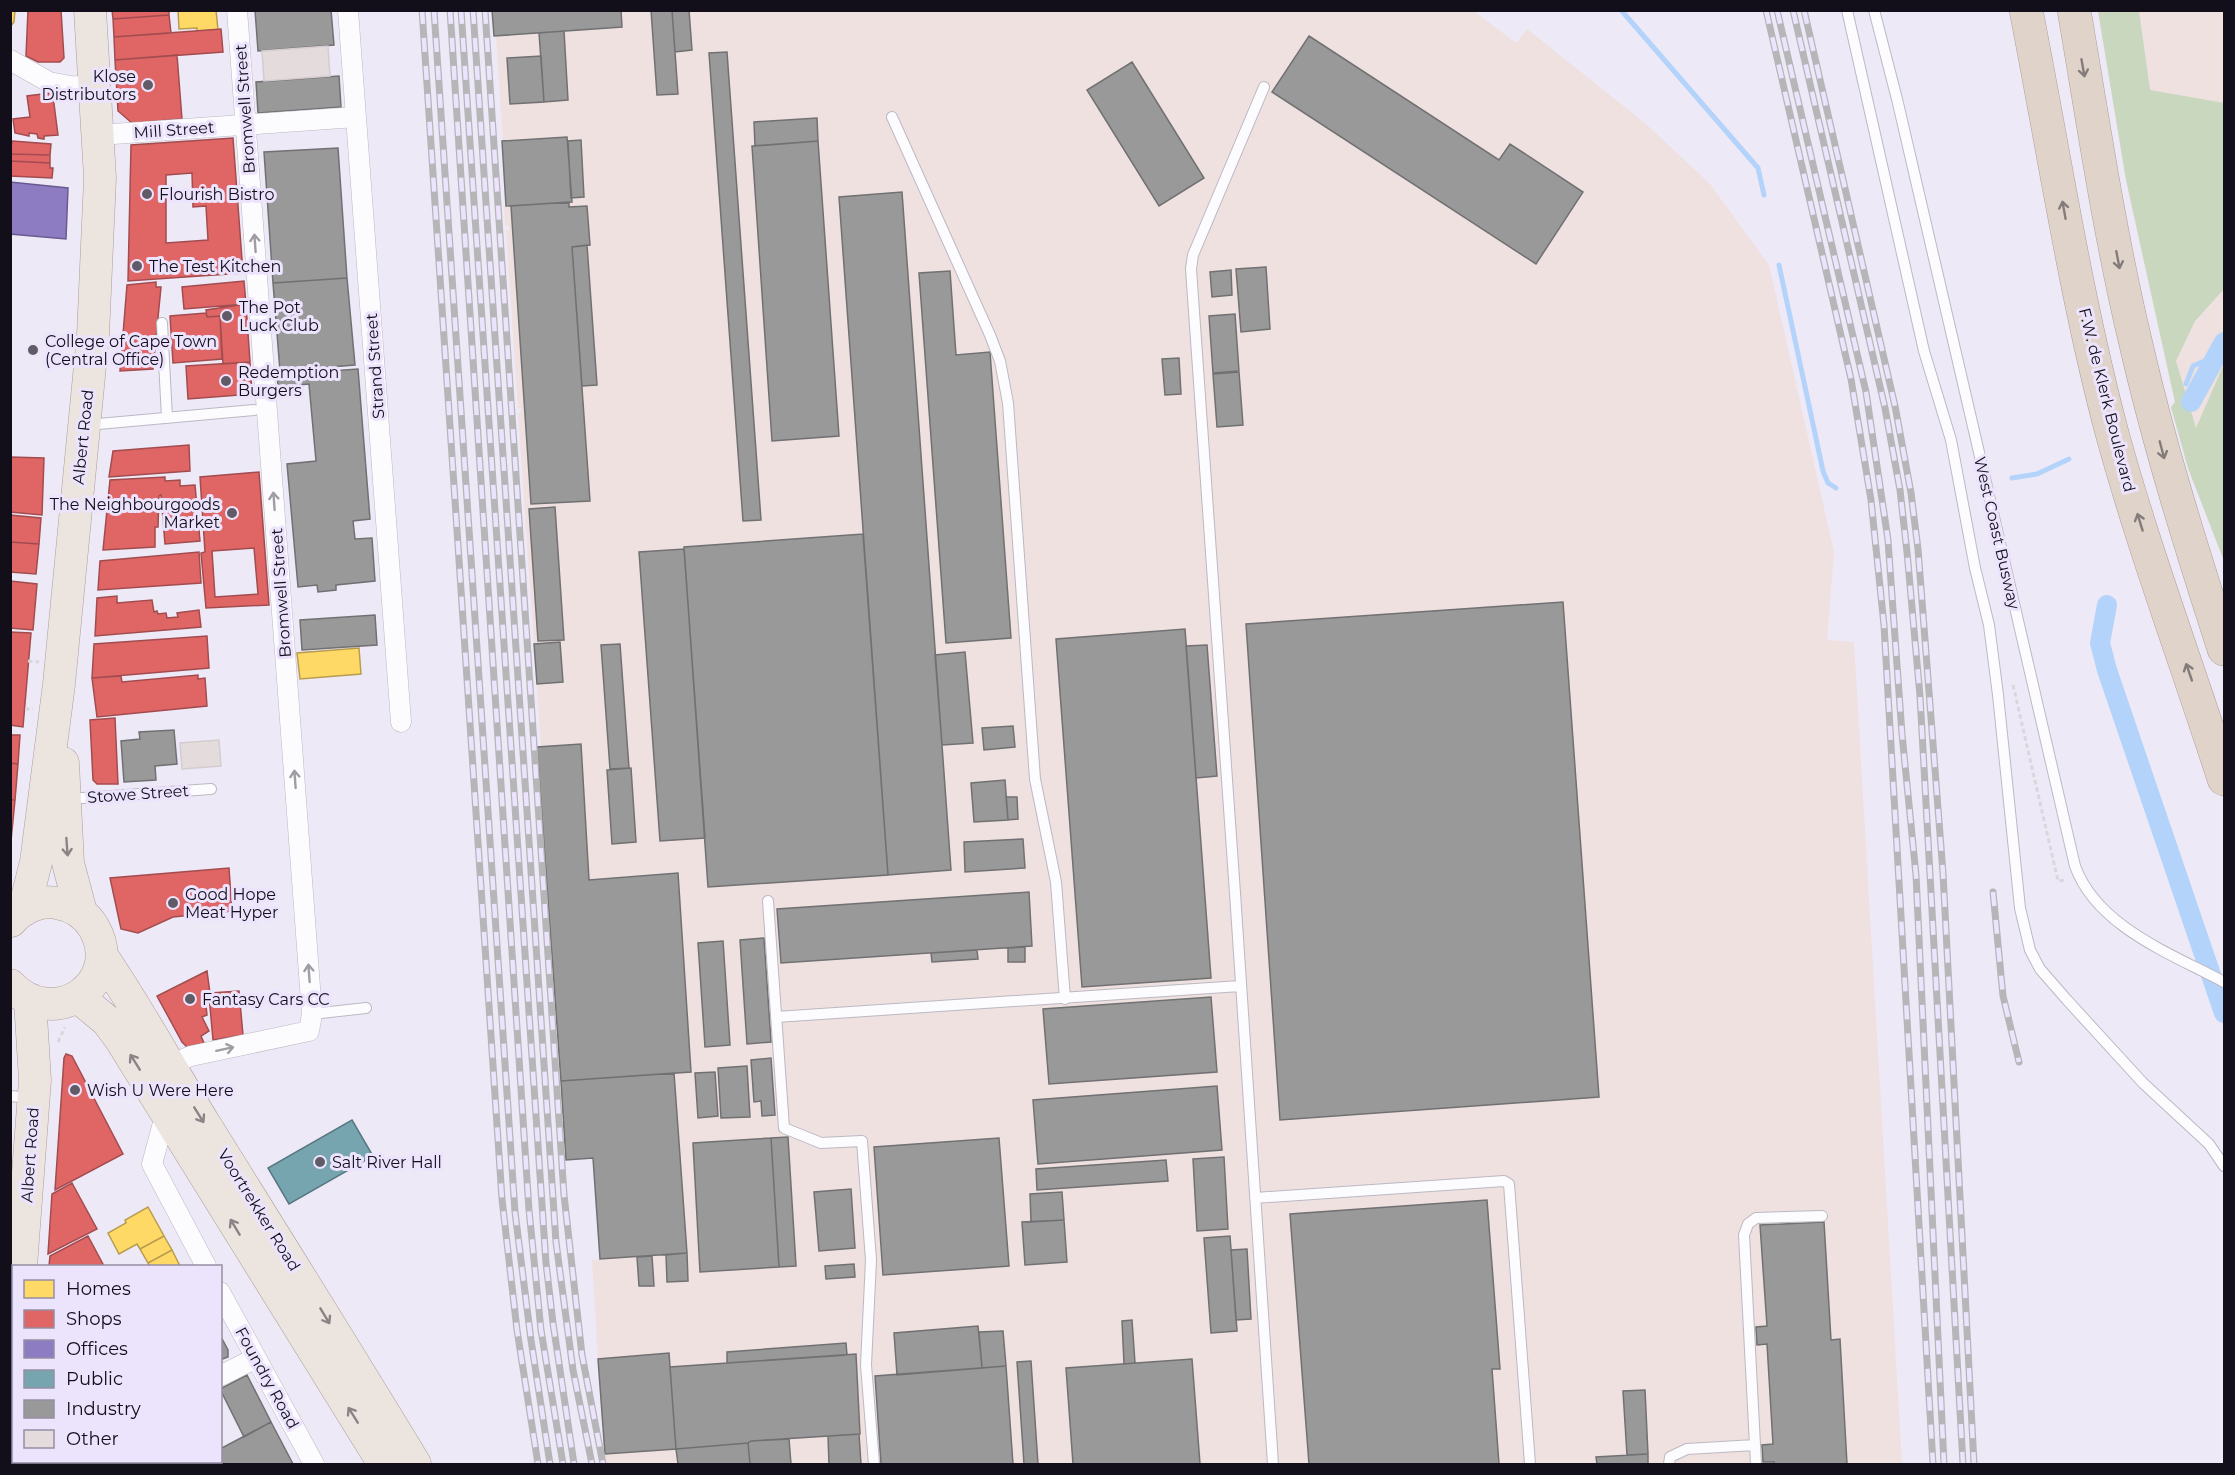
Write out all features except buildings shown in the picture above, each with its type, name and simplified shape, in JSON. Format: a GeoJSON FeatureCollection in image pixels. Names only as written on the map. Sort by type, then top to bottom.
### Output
{"type":"FeatureCollection","features":[{"type":"Feature","properties":{"kind":"highway","name":"F.W. de Klerk Boulevard"},"geometry":{"type":"LineString","coordinates":[[2026,10],[2076,277],[2113,434],[2157,578],[2224,779]]}},
{"type":"Feature","properties":{"kind":"highway"},"geometry":{"type":"LineString","coordinates":[[2073,10],[2134,338],[2181,517],[2224,649]]}},
{"type":"Feature","properties":{"kind":"main road","name":"Albert Road"},"geometry":{"type":"LineString","coordinates":[[17,916],[36,862],[59,684],[93,335],[99,224],[99,135],[90,10]]}},
{"type":"Feature","properties":{"kind":"main road","name":"Albert Road"},"geometry":{"type":"LineString","coordinates":[[59,684],[68,863],[81,912]]}},
{"type":"Feature","properties":{"kind":"main road"},"geometry":{"type":"LineString","coordinates":[[17,916],[38,904],[53,903],[67,905],[81,912]]}},
{"type":"Feature","properties":{"kind":"main road","name":"Voortrekker Road"},"geometry":{"type":"LineString","coordinates":[[81,912],[99,936],[102,956],[415,1464]]}},
{"type":"Feature","properties":{"kind":"main road","name":"Albert Road"},"geometry":{"type":"LineString","coordinates":[[27,1091],[70,1000],[90,986],[98,972],[102,956]]}},
{"type":"Feature","properties":{"kind":"main road","name":"Albert Road"},"geometry":{"type":"LineString","coordinates":[[18,1256],[27,1091],[20,993]]}},
{"type":"Feature","properties":{"kind":"main road"},"geometry":{"type":"LineString","coordinates":[[20,993],[45,1005],[70,1000]]}},
{"type":"Feature","properties":{"kind":"main road","name":"Voortrekker Road"},"geometry":{"type":"LineString","coordinates":[[70,1000],[107,1021],[384,1464]]}},
{"type":"Feature","properties":{"kind":"main road"},"geometry":{"type":"LineString","coordinates":[[10,1418],[12,1382]]}},
{"type":"Feature","properties":{"kind":"street","name":"Bromwell Street"},"geometry":{"type":"LineString","coordinates":[[237,10],[312,1014]]}},
{"type":"Feature","properties":{"kind":"street","name":"Strand Street"},"geometry":{"type":"LineString","coordinates":[[348,10],[400,723]]}},
{"type":"Feature","properties":{"kind":"street"},"geometry":{"type":"LineString","coordinates":[[10,60],[49,82],[95,87]]}},
{"type":"Feature","properties":{"kind":"street","name":"Mill Street"},"geometry":{"type":"LineString","coordinates":[[99,135],[356,117]]}},
{"type":"Feature","properties":{"kind":"street"},"geometry":{"type":"LineString","coordinates":[[168,1065],[191,1056],[309,1031],[312,1014]]}},
{"type":"Feature","properties":{"kind":"street"},"geometry":{"type":"LineString","coordinates":[[166,1112],[152,1164],[206,1265]]}},
{"type":"Feature","properties":{"kind":"street","name":"Foundry Road"},"geometry":{"type":"LineString","coordinates":[[222,1296],[314,1464]]}},
{"type":"Feature","properties":{"kind":"street"},"geometry":{"type":"LineString","coordinates":[[222,1375],[256,1358]]}},
{"type":"Feature","properties":{"kind":"lane"},"geometry":{"type":"LineString","coordinates":[[1847,10],[1924,351],[1952,440],[1975,568],[1989,625],[2020,908],[2030,950],[2040,969],[2067,1000],[2143,1083],[2201,1136],[2224,1166]]}},
{"type":"Feature","properties":{"kind":"lane","name":"West Coast Busway"},"geometry":{"type":"LineString","coordinates":[[1874,10],[1897,99],[2079,879],[2109,916],[2131,932],[2224,982]]}},
{"type":"Feature","properties":{"kind":"lane"},"geometry":{"type":"LineString","coordinates":[[1264,87],[1191,261],[1273,1464]]}},
{"type":"Feature","properties":{"kind":"lane"},"geometry":{"type":"LineString","coordinates":[[892,117],[990,335],[1004,377],[1008,403],[1035,779],[1056,882],[1065,999]]}},
{"type":"Feature","properties":{"kind":"lane"},"geometry":{"type":"LineString","coordinates":[[162,322],[167,418]]}},
{"type":"Feature","properties":{"kind":"lane"},"geometry":{"type":"LineString","coordinates":[[84,426],[254,410]]}},
{"type":"Feature","properties":{"kind":"lane","name":"Stowe Street"},"geometry":{"type":"LineString","coordinates":[[64,800],[211,789]]}},
{"type":"Feature","properties":{"kind":"lane"},"geometry":{"type":"LineString","coordinates":[[768,901],[784,1128],[821,1143],[862,1142],[871,1260],[866,1365],[874,1464]]}},
{"type":"Feature","properties":{"kind":"lane"},"geometry":{"type":"LineString","coordinates":[[776,1017],[1240,986]]}},
{"type":"Feature","properties":{"kind":"lane"},"geometry":{"type":"LineString","coordinates":[[312,1014],[366,1008]]}},
{"type":"Feature","properties":{"kind":"lane"},"geometry":{"type":"LineString","coordinates":[[1255,1198],[1504,1181],[1509,1184],[1530,1464]]}},
{"type":"Feature","properties":{"kind":"lane"},"geometry":{"type":"LineString","coordinates":[[1756,1464],[1744,1235],[1748,1224],[1756,1218],[1822,1216]]}},
{"type":"Feature","properties":{"kind":"lane"},"geometry":{"type":"LineString","coordinates":[[1669,1464],[1670,1457],[1688,1449],[1755,1445]]}},
{"type":"Feature","properties":{"kind":"shaded area"},"geometry":{"type":"Polygon","coordinates":[[[492,11],[1474,11],[1516,43],[1527,29],[1646,124],[1710,184],[1769,265],[1834,552],[1827,640],[1854,642],[1902,1464],[608,1464],[604,1460],[592,1260],[600,1259],[593,1158],[566,1160],[537,747],[541,746],[518,413],[521,412],[521,408],[518,408],[506,230],[509,230],[509,226],[505,226],[503,141],[496,36],[494,36],[492,11]]]}},
{"type":"Feature","properties":{"kind":"shaded area"},"geometry":{"type":"Polygon","coordinates":[[[2098,11],[2224,11],[2224,561],[2188,468],[2171,407],[2175,402],[2126,180],[2098,11]]]}},
{"type":"Feature","properties":{"kind":"green space"},"geometry":{"type":"Polygon","coordinates":[[[2098,11],[2139,11],[2150,90],[2224,103],[2224,289],[2195,321],[2176,361],[2196,428],[2224,364],[2224,561],[2188,468],[2171,407],[2175,402],[2126,180],[2098,11]]]}},
{"type":"Feature","properties":{"kind":"waterway"},"geometry":{"type":"LineString","coordinates":[[1621,10],[1758,168],[1764,195]]}},
{"type":"Feature","properties":{"kind":"waterway"},"geometry":{"type":"LineString","coordinates":[[1779,265],[1823,471],[1828,483],[1836,488]]}},
{"type":"Feature","properties":{"kind":"waterway"},"geometry":{"type":"LineString","coordinates":[[2191,402],[2224,342]]}},
{"type":"Feature","properties":{"kind":"waterway"},"geometry":{"type":"LineString","coordinates":[[2186,384],[2193,366],[2218,355]]}},
{"type":"Feature","properties":{"kind":"waterway"},"geometry":{"type":"LineString","coordinates":[[2012,478],[2037,474],[2069,459]]}},
{"type":"Feature","properties":{"kind":"waterway"},"geometry":{"type":"LineString","coordinates":[[2107,605],[2100,643],[2107,670],[2224,1013]]}},
{"type":"Feature","properties":{"kind":"railway"},"geometry":{"type":"LineString","coordinates":[[422,10],[502,1199],[517,1330],[538,1464]]}},
{"type":"Feature","properties":{"kind":"railway"},"geometry":{"type":"LineString","coordinates":[[434,10],[515,1212],[550,1464]]}},
{"type":"Feature","properties":{"kind":"railway"},"geometry":{"type":"LineString","coordinates":[[450,10],[529,1210],[541,1330],[563,1464]]}},
{"type":"Feature","properties":{"kind":"railway"},"geometry":{"type":"LineString","coordinates":[[461,10],[546,1263],[574,1464]]}},
{"type":"Feature","properties":{"kind":"railway"},"geometry":{"type":"LineString","coordinates":[[473,10],[556,1242],[573,1370],[592,1464]]}},
{"type":"Feature","properties":{"kind":"railway"},"geometry":{"type":"LineString","coordinates":[[485,10],[564,1195],[582,1355],[603,1464]]}},
{"type":"Feature","properties":{"kind":"railway"},"geometry":{"type":"LineString","coordinates":[[1766,10],[1851,379],[1871,500],[1884,625],[1933,1464]]}},
{"type":"Feature","properties":{"kind":"railway"},"geometry":{"type":"LineString","coordinates":[[1777,10],[1866,392],[1888,540],[1902,734],[1916,875],[1944,1464]]}},
{"type":"Feature","properties":{"kind":"railway"},"geometry":{"type":"LineString","coordinates":[[1793,10],[1885,408],[1900,490],[1920,696],[1963,1464]]}},
{"type":"Feature","properties":{"kind":"railway"},"geometry":{"type":"LineString","coordinates":[[1804,10],[1895,406],[1911,493],[1918,549],[1943,873],[1974,1464]]}},
{"type":"Feature","properties":{"kind":"railway"},"geometry":{"type":"LineString","coordinates":[[1993,892],[2003,996],[2019,1062]]}},
{"type":"Feature","properties":{"kind":"place","name":"Klose Distributors"},"geometry":{"type":"Point","coordinates":[148,85]}},
{"type":"Feature","properties":{"kind":"place","name":"Flourish Bistro"},"geometry":{"type":"Point","coordinates":[147,194]}},
{"type":"Feature","properties":{"kind":"place","name":"The Test Kitchen"},"geometry":{"type":"Point","coordinates":[137,266]}},
{"type":"Feature","properties":{"kind":"place","name":"The Pot Luck Club"},"geometry":{"type":"Point","coordinates":[227,316]}},
{"type":"Feature","properties":{"kind":"place","name":"College of Cape Town (Central Office)"},"geometry":{"type":"Point","coordinates":[33,350]}},
{"type":"Feature","properties":{"kind":"place","name":"Redemption Burgers"},"geometry":{"type":"Point","coordinates":[226,381]}},
{"type":"Feature","properties":{"kind":"place","name":"The Neighbourgoods Market"},"geometry":{"type":"Point","coordinates":[232,513]}},
{"type":"Feature","properties":{"kind":"place","name":"Good Hope Meat Hyper"},"geometry":{"type":"Point","coordinates":[173,903]}},
{"type":"Feature","properties":{"kind":"place","name":"Fantasy Cars CC"},"geometry":{"type":"Point","coordinates":[190,999]}},
{"type":"Feature","properties":{"kind":"place","name":"Wish U Were Here"},"geometry":{"type":"Point","coordinates":[75,1090]}},
{"type":"Feature","properties":{"kind":"place","name":"Salt River Hall"},"geometry":{"type":"Point","coordinates":[320,1162]}}]}
